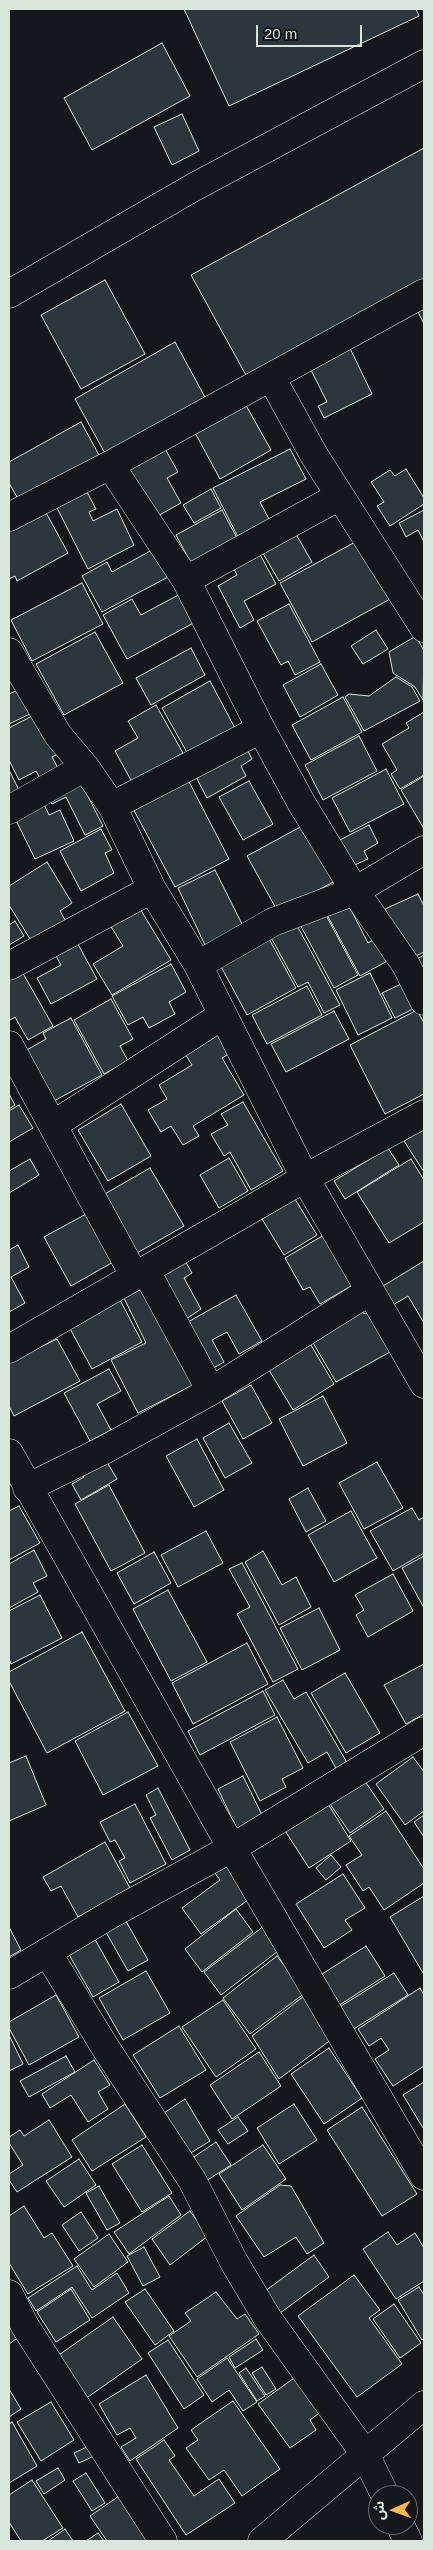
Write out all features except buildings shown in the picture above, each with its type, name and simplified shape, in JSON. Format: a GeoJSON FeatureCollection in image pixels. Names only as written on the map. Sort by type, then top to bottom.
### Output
{"type":"FeatureCollection","features":[{"type":"Feature","properties":{"kind":"street"},"geometry":{"type":"LineString","coordinates":[[9,294],[194,187],[424,64]]}},
{"type":"Feature","properties":{"kind":"street"},"geometry":{"type":"LineString","coordinates":[[9,517],[110,465],[424,293]]}},
{"type":"Feature","properties":{"kind":"street"},"geometry":{"type":"LineString","coordinates":[[271,377],[340,496],[424,628]]}},
{"type":"Feature","properties":{"kind":"street"},"geometry":{"type":"LineString","coordinates":[[110,465],[186,580],[261,729],[302,804],[355,892],[406,965],[424,1001]]}},
{"type":"Feature","properties":{"kind":"street"},"geometry":{"type":"LineString","coordinates":[[186,580],[340,496]]}},
{"type":"Feature","properties":{"kind":"street"},"geometry":{"type":"LineString","coordinates":[[9,652],[58,735],[85,767],[112,806],[152,888],[198,965],[305,1178],[424,1384]]}},
{"type":"Feature","properties":{"kind":"street"},"geometry":{"type":"LineString","coordinates":[[112,806],[261,729]]}},
{"type":"Feature","properties":{"kind":"street"},"geometry":{"type":"LineString","coordinates":[[9,810],[85,767]]}},
{"type":"Feature","properties":{"kind":"street"},"geometry":{"type":"LineString","coordinates":[[198,965],[273,922],[355,892],[424,850]]}},
{"type":"Feature","properties":{"kind":"street"},"geometry":{"type":"LineString","coordinates":[[9,966],[152,888]]}},
{"type":"Feature","properties":{"kind":"street"},"geometry":{"type":"LineString","coordinates":[[53,1125],[223,1015]]}},
{"type":"Feature","properties":{"kind":"street"},"geometry":{"type":"LineString","coordinates":[[9,1045],[53,1125],[211,1391]]}},
{"type":"Feature","properties":{"kind":"street"},"geometry":{"type":"LineString","coordinates":[[9,1349],[305,1178],[424,1114]]}},
{"type":"Feature","properties":{"kind":"street"},"geometry":{"type":"LineString","coordinates":[[27,1488],[104,1450],[211,1391],[370,1291]]}},
{"type":"Feature","properties":{"kind":"street"},"geometry":{"type":"LineString","coordinates":[[9,1453],[27,1488],[232,1848],[424,2176]]}},
{"type":"Feature","properties":{"kind":"street"},"geometry":{"type":"LineString","coordinates":[[9,1975],[113,1913],[232,1848],[424,1730]]}},
{"type":"Feature","properties":{"kind":"street"},"geometry":{"type":"LineString","coordinates":[[47,1952],[104,2047],[192,2180],[234,2262],[268,2319],[365,2454],[380,2485]]}},
{"type":"Feature","properties":{"kind":"street"},"geometry":{"type":"LineString","coordinates":[[9,2294],[25,2326],[163,2541]]}},
{"type":"Feature","properties":{"kind":"street"},"geometry":{"type":"LineString","coordinates":[[262,2541],[424,2404]]}}]}
